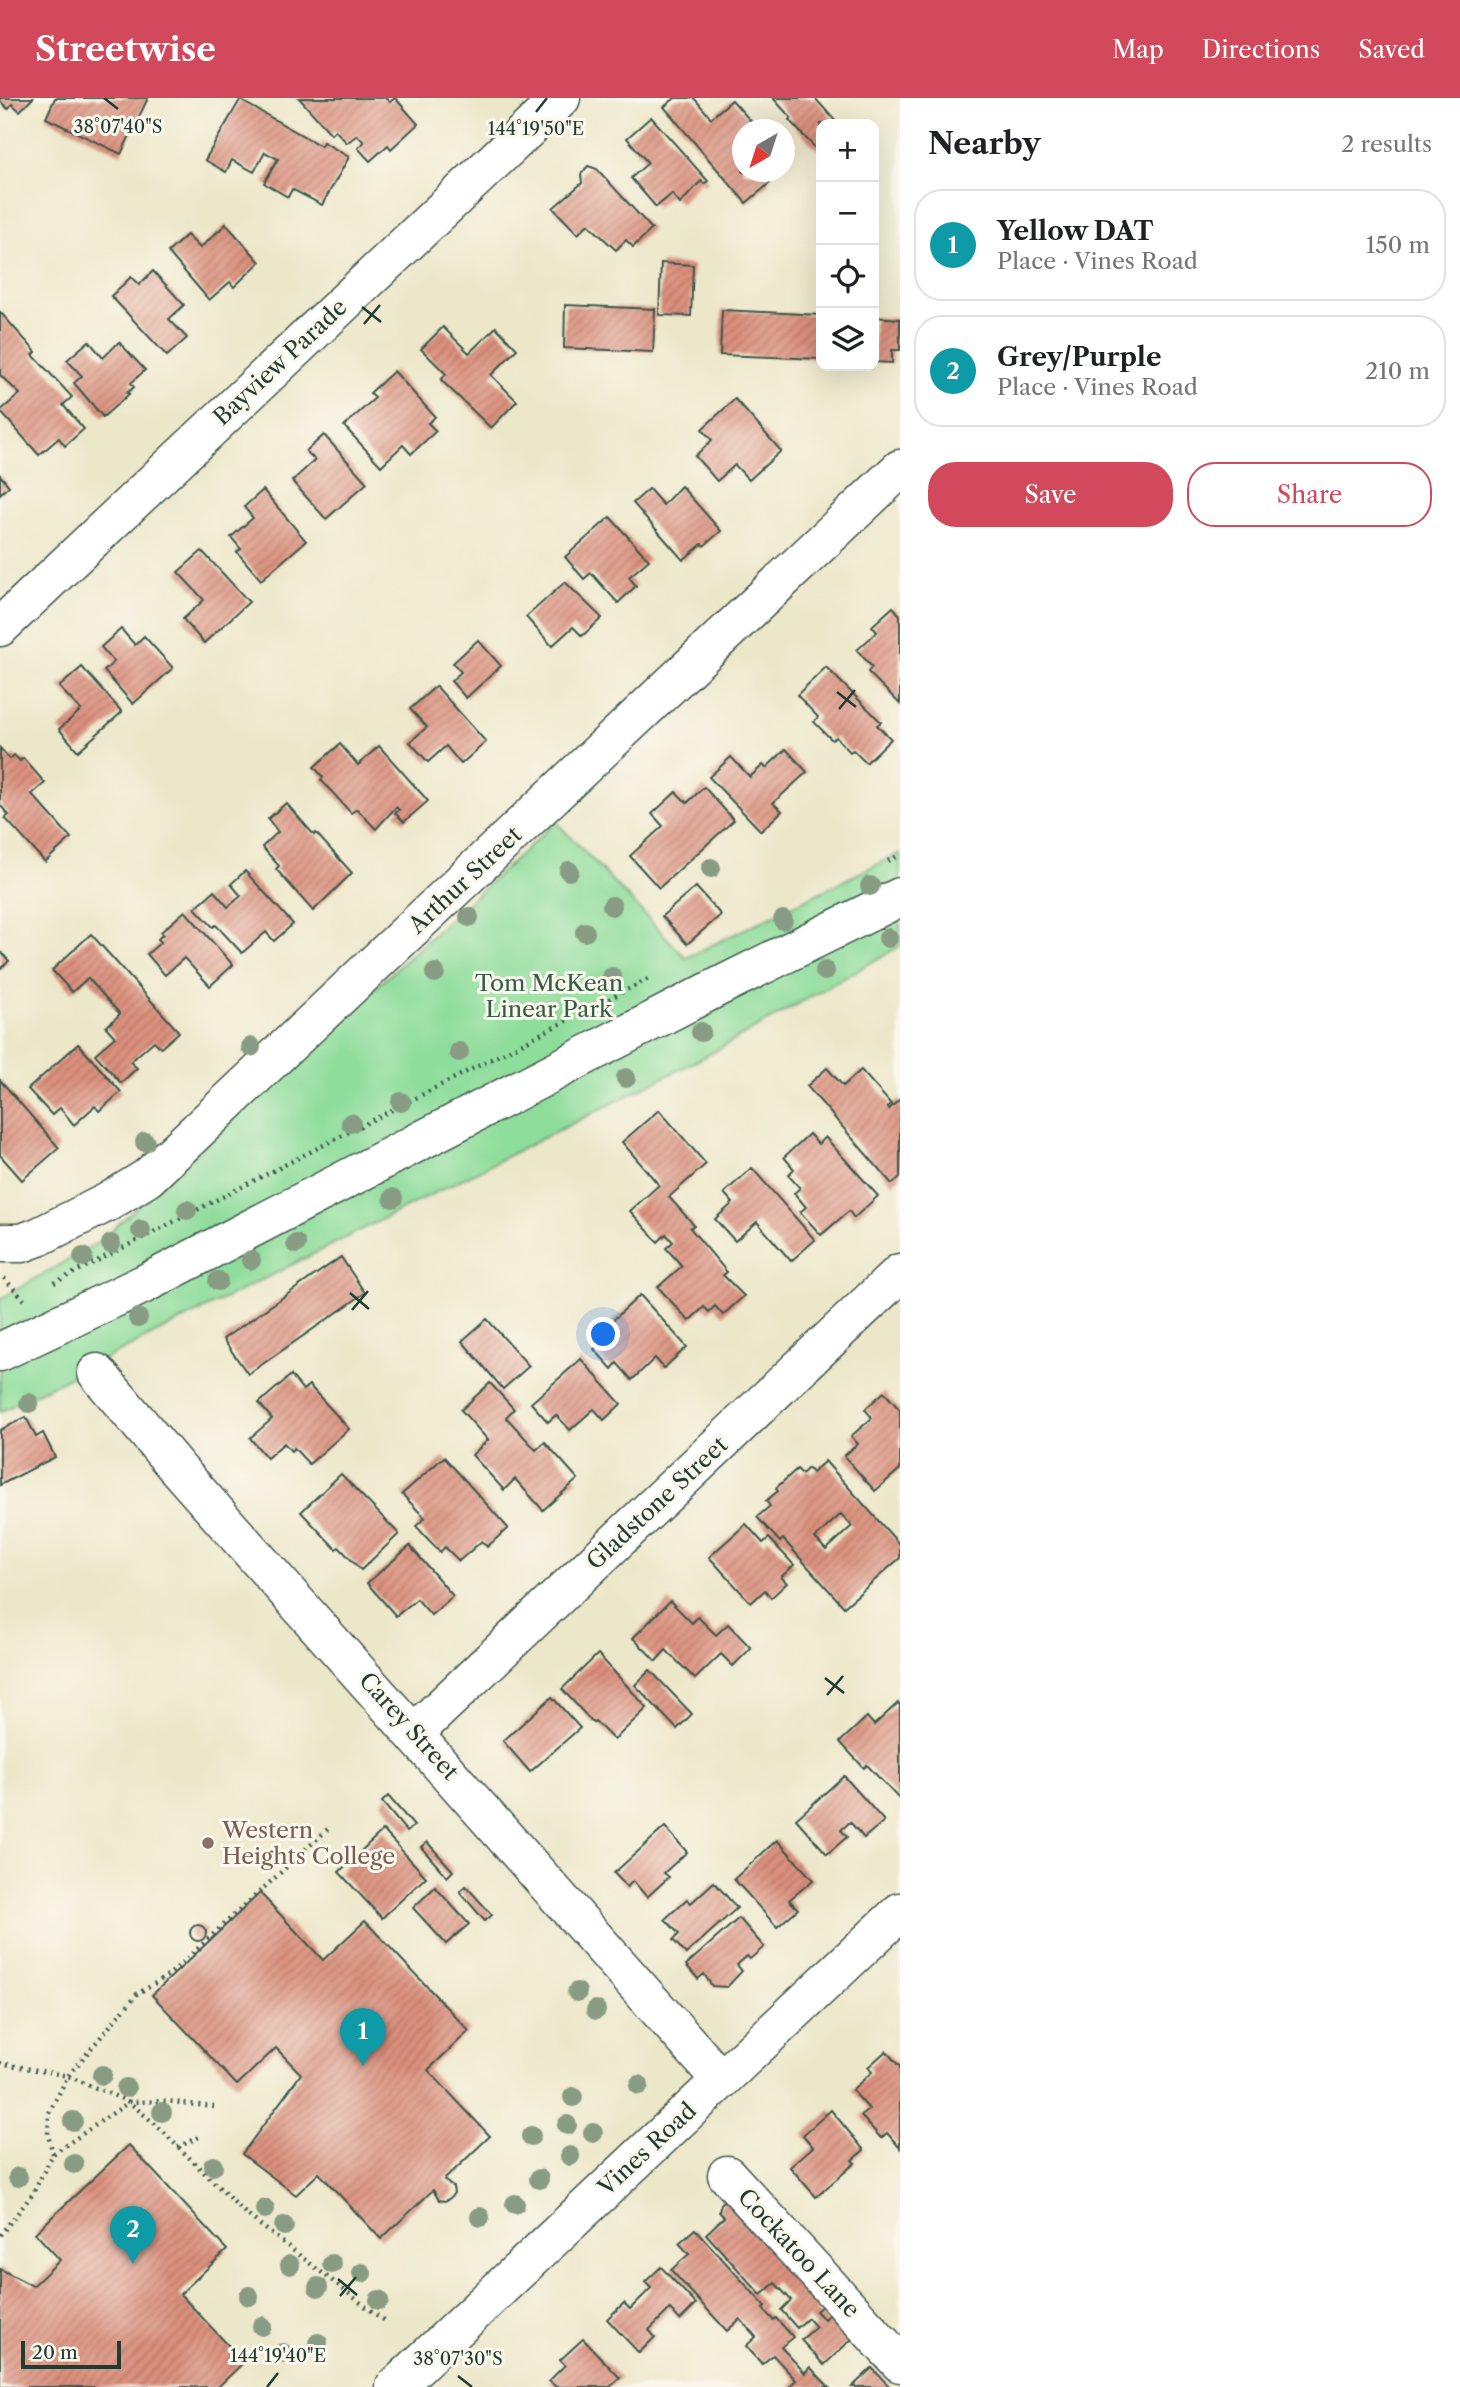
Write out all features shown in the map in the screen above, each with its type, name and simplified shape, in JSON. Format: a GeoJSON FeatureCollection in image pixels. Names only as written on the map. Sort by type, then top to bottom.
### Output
{"type":"FeatureCollection","features":[{"type":"Feature","properties":{"kind":"street","name":"Bayview Parade"},"geometry":{"type":"LineString","coordinates":[[0,627],[561,98]]}},
{"type":"Feature","properties":{"kind":"street","name":"Arthur Street"},"geometry":{"type":"LineString","coordinates":[[0,1243],[22,1243],[38,1237],[122,1195],[148,1178],[900,469]]}},
{"type":"Feature","properties":{"kind":"street"},"geometry":{"type":"LineString","coordinates":[[0,1352],[144,1284],[701,996],[900,897]]}},
{"type":"Feature","properties":{"kind":"street","name":"Gladstone Street"},"geometry":{"type":"LineString","coordinates":[[414,1733],[900,1273]]}},
{"type":"Feature","properties":{"kind":"street","name":"Carey Street"},"geometry":{"type":"LineString","coordinates":[[97,1373],[177,1468],[720,2079]]}},
{"type":"Feature","properties":{"kind":"street","name":"Vines Road"},"geometry":{"type":"LineString","coordinates":[[395,2387],[900,1912]]}},
{"type":"Feature","properties":{"kind":"street","name":"Cockatoo Lane"},"geometry":{"type":"LineString","coordinates":[[727,2175],[900,2363]]}},
{"type":"Feature","properties":{"kind":"path"},"geometry":{"type":"LineString","coordinates":[[888,861],[900,855]]}},
{"type":"Feature","properties":{"kind":"path"},"geometry":{"type":"LineString","coordinates":[[48,1286],[655,976]]}},
{"type":"Feature","properties":{"kind":"path"},"geometry":{"type":"LineString","coordinates":[[12,1305],[36,1293]]}},
{"type":"Feature","properties":{"kind":"path"},"geometry":{"type":"LineString","coordinates":[[53,2154],[48,2135],[50,2113],[68,2076],[137,1994],[169,1975],[330,1827]]}},
{"type":"Feature","properties":{"kind":"path"},"geometry":{"type":"LineString","coordinates":[[0,2063],[68,2076],[129,2102],[154,2123],[246,2214],[387,2323]]}},
{"type":"Feature","properties":{"kind":"path"},"geometry":{"type":"LineString","coordinates":[[0,2235],[32,2195],[53,2154],[129,2102],[166,2101],[214,2107]]}},
{"type":"Feature","properties":{"kind":"path"},"geometry":{"type":"LineString","coordinates":[[178,2147],[200,2137]]}},
{"type":"Feature","properties":{"kind":"green space","name":"Tom McKean Linear Park"},"geometry":{"type":"Polygon","coordinates":[[[556,822],[686,958],[900,853],[900,946],[706,1056],[0,1412],[0,1299],[99,1242],[556,822]]]}},
{"type":"Feature","properties":{"kind":"building"},"geometry":{"type":"Polygon","coordinates":[[[0,98],[33,98],[20,111],[12,104],[8,109],[0,98]]]}},
{"type":"Feature","properties":{"kind":"building"},"geometry":{"type":"Polygon","coordinates":[[[55,98],[148,98],[121,154],[46,118],[55,98]]]}},
{"type":"Feature","properties":{"kind":"building"},"geometry":{"type":"Polygon","coordinates":[[[299,98],[386,98],[390,102],[395,98],[418,124],[391,149],[388,145],[370,161],[358,148],[364,142],[357,135],[347,143],[335,130],[331,134],[299,98]]]}},
{"type":"Feature","properties":{"kind":"building"},"geometry":{"type":"Polygon","coordinates":[[[675,98],[694,98],[711,118],[732,100],[749,119],[732,119],[732,182],[770,183],[746,203],[664,107],[675,98]]]}},
{"type":"Feature","properties":{"kind":"building"},"geometry":{"type":"Polygon","coordinates":[[[773,98],[815,98],[834,119],[816,119],[816,149],[795,126],[795,119],[773,98]]]}},
{"type":"Feature","properties":{"kind":"building"},"geometry":{"type":"Polygon","coordinates":[[[240,100],[321,146],[323,142],[349,157],[322,205],[292,189],[288,197],[264,183],[278,159],[265,152],[254,172],[232,160],[226,172],[205,160],[240,100]]]}},
{"type":"Feature","properties":{"kind":"building"},"geometry":{"type":"Polygon","coordinates":[[[651,117],[708,181],[704,184],[701,181],[680,204],[672,194],[656,207],[631,178],[648,163],[627,138],[651,117]]]}},
{"type":"Feature","properties":{"kind":"building"},"geometry":{"type":"Polygon","coordinates":[[[588,166],[597,169],[652,229],[633,247],[626,240],[616,250],[588,224],[578,234],[553,208],[582,183],[581,174],[588,166]]]}},
{"type":"Feature","properties":{"kind":"building"},"geometry":{"type":"Polygon","coordinates":[[[226,224],[260,262],[234,287],[230,282],[209,300],[168,252],[187,235],[200,248],[226,224]]]}},
{"type":"Feature","properties":{"kind":"building"},"geometry":{"type":"Polygon","coordinates":[[[661,263],[693,265],[691,316],[659,315],[661,263]]]}},
{"type":"Feature","properties":{"kind":"building"},"geometry":{"type":"Polygon","coordinates":[[[153,271],[184,305],[169,319],[187,338],[167,356],[111,296],[131,277],[139,285],[153,271]]]}},
{"type":"Feature","properties":{"kind":"building"},"geometry":{"type":"Polygon","coordinates":[[[565,305],[655,309],[653,352],[564,348],[565,305]]]}},
{"type":"Feature","properties":{"kind":"building"},"geometry":{"type":"Polygon","coordinates":[[[722,310],[816,315],[816,359],[720,355],[722,310]]]}},
{"type":"Feature","properties":{"kind":"building"},"geometry":{"type":"Polygon","coordinates":[[[0,312],[36,352],[33,355],[72,397],[63,405],[84,429],[65,446],[59,438],[39,455],[0,411],[20,394],[0,375],[0,312]]]}},
{"type":"Feature","properties":{"kind":"building"},"geometry":{"type":"Polygon","coordinates":[[[879,317],[900,319],[900,350],[892,350],[892,363],[879,362],[879,317]]]}},
{"type":"Feature","properties":{"kind":"building"},"geometry":{"type":"Polygon","coordinates":[[[443,327],[469,353],[496,327],[517,349],[491,375],[517,401],[491,428],[441,380],[446,374],[421,349],[443,327]]]}},
{"type":"Feature","properties":{"kind":"building"},"geometry":{"type":"Polygon","coordinates":[[[89,341],[103,358],[119,342],[145,370],[131,383],[134,387],[127,393],[129,394],[103,417],[74,383],[82,376],[67,360],[89,341]]]}},
{"type":"Feature","properties":{"kind":"building"},"geometry":{"type":"Polygon","coordinates":[[[394,371],[435,417],[428,423],[436,431],[411,454],[403,445],[381,466],[344,426],[375,398],[370,393],[394,371]]]}},
{"type":"Feature","properties":{"kind":"building"},"geometry":{"type":"Polygon","coordinates":[[[735,399],[781,451],[749,480],[735,465],[717,481],[695,456],[712,440],[702,429],[735,399]]]}},
{"type":"Feature","properties":{"kind":"building"},"geometry":{"type":"Polygon","coordinates":[[[324,435],[367,483],[326,519],[292,481],[315,460],[306,451],[324,435]]]}},
{"type":"Feature","properties":{"kind":"building"},"geometry":{"type":"Polygon","coordinates":[[[0,475],[9,486],[0,494],[0,475]]]}},
{"type":"Feature","properties":{"kind":"building"},"geometry":{"type":"Polygon","coordinates":[[[681,486],[721,531],[683,560],[633,503],[649,489],[663,505],[681,486]]]}},
{"type":"Feature","properties":{"kind":"building"},"geometry":{"type":"Polygon","coordinates":[[[263,490],[306,541],[261,580],[237,552],[241,549],[231,537],[253,518],[244,507],[263,490]]]}},
{"type":"Feature","properties":{"kind":"building"},"geometry":{"type":"Polygon","coordinates":[[[610,517],[649,560],[629,577],[636,586],[618,603],[591,573],[584,579],[565,557],[610,517]]]}},
{"type":"Feature","properties":{"kind":"building"},"geometry":{"type":"Polygon","coordinates":[[[202,551],[249,602],[204,643],[183,619],[204,600],[178,572],[202,551]]]}},
{"type":"Feature","properties":{"kind":"building"},"geometry":{"type":"Polygon","coordinates":[[[565,582],[602,618],[582,636],[573,627],[552,646],[526,617],[565,582]]]}},
{"type":"Feature","properties":{"kind":"building"},"geometry":{"type":"Polygon","coordinates":[[[893,607],[900,615],[900,704],[868,672],[872,667],[857,650],[877,632],[872,626],[893,607]]]}},
{"type":"Feature","properties":{"kind":"building"},"geometry":{"type":"Polygon","coordinates":[[[121,629],[135,645],[144,636],[173,668],[133,704],[104,671],[114,662],[101,647],[121,629]]]}},
{"type":"Feature","properties":{"kind":"building"},"geometry":{"type":"Polygon","coordinates":[[[478,640],[501,666],[466,698],[451,681],[461,672],[453,663],[478,640]]]}},
{"type":"Feature","properties":{"kind":"building"},"geometry":{"type":"Polygon","coordinates":[[[82,667],[122,712],[78,751],[59,729],[81,710],[59,687],[82,667]]]}},
{"type":"Feature","properties":{"kind":"building"},"geometry":{"type":"Polygon","coordinates":[[[826,667],[881,722],[877,725],[891,739],[866,763],[853,750],[850,752],[836,737],[832,740],[814,722],[818,717],[797,695],[826,667]]]}},
{"type":"Feature","properties":{"kind":"building"},"geometry":{"type":"Polygon","coordinates":[[[436,686],[486,742],[461,764],[446,746],[428,762],[410,742],[427,727],[410,709],[436,686]]]}},
{"type":"Feature","properties":{"kind":"building"},"geometry":{"type":"Polygon","coordinates":[[[340,744],[358,765],[379,746],[428,801],[404,822],[395,813],[399,810],[396,807],[376,829],[357,809],[351,813],[321,780],[323,777],[314,767],[340,744]]]}},
{"type":"Feature","properties":{"kind":"building"},"geometry":{"type":"Polygon","coordinates":[[[0,748],[10,759],[14,755],[20,761],[23,758],[45,783],[32,794],[71,838],[45,862],[5,818],[9,815],[0,805],[0,748]]]}},
{"type":"Feature","properties":{"kind":"building"},"geometry":{"type":"Polygon","coordinates":[[[786,749],[807,772],[773,803],[782,811],[761,831],[709,777],[731,757],[750,777],[763,765],[766,768],[786,749]]]}},
{"type":"Feature","properties":{"kind":"building"},"geometry":{"type":"Polygon","coordinates":[[[704,787],[734,820],[659,888],[630,856],[663,826],[652,814],[676,792],[687,803],[704,787]]]}},
{"type":"Feature","properties":{"kind":"building"},"geometry":{"type":"Polygon","coordinates":[[[286,803],[352,873],[313,911],[276,869],[279,866],[262,847],[278,832],[268,819],[286,803]]]}},
{"type":"Feature","properties":{"kind":"building"},"geometry":{"type":"Polygon","coordinates":[[[245,871],[293,924],[274,941],[266,932],[242,953],[216,925],[213,927],[195,908],[214,891],[228,907],[241,896],[231,884],[245,871]]]}},
{"type":"Feature","properties":{"kind":"building"},"geometry":{"type":"Polygon","coordinates":[[[696,887],[721,915],[687,944],[662,916],[696,887]]]}},
{"type":"Feature","properties":{"kind":"building"},"geometry":{"type":"Polygon","coordinates":[[[185,911],[233,965],[210,986],[184,958],[165,975],[147,954],[161,942],[158,939],[163,934],[161,932],[185,911]]]}},
{"type":"Feature","properties":{"kind":"building"},"geometry":{"type":"Polygon","coordinates":[[[91,934],[179,1032],[161,1048],[154,1041],[130,1062],[137,1068],[121,1083],[95,1054],[115,1037],[106,1027],[120,1014],[88,978],[72,992],[52,970],[91,934]]]}},
{"type":"Feature","properties":{"kind":"building"},"geometry":{"type":"Polygon","coordinates":[[[0,951],[9,961],[0,969],[0,951]]]}},
{"type":"Feature","properties":{"kind":"building"},"geometry":{"type":"Polygon","coordinates":[[[78,1044],[121,1092],[99,1111],[95,1106],[74,1125],[60,1108],[52,1115],[28,1089],[78,1044]]]}},
{"type":"Feature","properties":{"kind":"building"},"geometry":{"type":"Polygon","coordinates":[[[827,1068],[843,1086],[861,1070],[891,1104],[887,1107],[889,1109],[900,1099],[900,1177],[892,1184],[807,1086],[827,1068]]]}},
{"type":"Feature","properties":{"kind":"building"},"geometry":{"type":"Polygon","coordinates":[[[0,1080],[59,1148],[22,1180],[0,1155],[0,1080]]]}},
{"type":"Feature","properties":{"kind":"building"},"geometry":{"type":"Polygon","coordinates":[[[659,1110],[706,1164],[669,1197],[694,1225],[690,1228],[727,1272],[723,1275],[744,1296],[723,1315],[715,1306],[709,1312],[704,1307],[689,1321],[658,1287],[682,1266],[666,1248],[673,1242],[666,1234],[658,1242],[630,1211],[659,1185],[622,1142],[659,1110]]]}},
{"type":"Feature","properties":{"kind":"building"},"geometry":{"type":"Polygon","coordinates":[[[809,1134],[818,1144],[825,1137],[878,1196],[854,1218],[849,1211],[821,1235],[800,1212],[806,1207],[794,1193],[800,1188],[788,1175],[794,1169],[784,1157],[809,1134]]]}},
{"type":"Feature","properties":{"kind":"building"},"geometry":{"type":"Polygon","coordinates":[[[752,1168],[815,1240],[791,1261],[757,1222],[735,1241],[715,1219],[733,1203],[724,1193],[752,1168]]]}},
{"type":"Feature","properties":{"kind":"building"},"geometry":{"type":"Polygon","coordinates":[[[341,1257],[365,1293],[248,1374],[223,1339],[341,1257]]]}},
{"type":"Feature","properties":{"kind":"building"},"geometry":{"type":"Polygon","coordinates":[[[640,1295],[687,1347],[664,1368],[655,1358],[632,1380],[617,1363],[612,1369],[594,1349],[614,1330],[609,1324],[640,1295]]]}},
{"type":"Feature","properties":{"kind":"building"},"geometry":{"type":"Polygon","coordinates":[[[487,1319],[529,1366],[503,1389],[462,1341],[487,1319]]]}},
{"type":"Feature","properties":{"kind":"building"},"geometry":{"type":"Polygon","coordinates":[[[581,1359],[621,1404],[604,1420],[594,1409],[570,1430],[556,1415],[548,1422],[531,1403],[581,1359]]]}},
{"type":"Feature","properties":{"kind":"building"},"geometry":{"type":"Polygon","coordinates":[[[291,1375],[303,1390],[309,1385],[349,1429],[309,1464],[294,1448],[291,1451],[284,1443],[267,1458],[250,1438],[272,1419],[259,1403],[291,1375]]]}},
{"type":"Feature","properties":{"kind":"building"},"geometry":{"type":"Polygon","coordinates":[[[490,1383],[514,1409],[506,1417],[536,1450],[545,1442],[578,1479],[543,1510],[515,1479],[504,1490],[472,1455],[488,1440],[461,1410],[490,1383]]]}},
{"type":"Feature","properties":{"kind":"building"},"geometry":{"type":"Polygon","coordinates":[[[884,1392],[900,1410],[900,1469],[875,1491],[844,1456],[858,1444],[851,1436],[872,1418],[865,1409],[884,1392]]]}},
{"type":"Feature","properties":{"kind":"building"},"geometry":{"type":"Polygon","coordinates":[[[26,1417],[36,1437],[43,1433],[55,1457],[0,1485],[0,1430],[26,1417]]]}},
{"type":"Feature","properties":{"kind":"building"},"geometry":{"type":"Polygon","coordinates":[[[444,1457],[508,1528],[487,1547],[482,1541],[459,1561],[445,1547],[440,1552],[416,1526],[425,1518],[402,1494],[444,1457]]]}},
{"type":"Feature","properties":{"kind":"building"},"geometry":{"type":"Polygon","coordinates":[[[825,1461],[900,1545],[900,1558],[844,1607],[783,1539],[780,1542],[757,1517],[770,1506],[766,1501],[778,1491],[776,1488],[797,1469],[802,1474],[808,1468],[812,1473],[825,1461]],[[841,1514],[815,1538],[826,1550],[852,1526],[841,1514]]]}},
{"type":"Feature","properties":{"kind":"building"},"geometry":{"type":"Polygon","coordinates":[[[341,1474],[399,1534],[361,1570],[339,1547],[336,1549],[301,1512],[341,1474]]]}},
{"type":"Feature","properties":{"kind":"building"},"geometry":{"type":"Polygon","coordinates":[[[746,1524],[763,1543],[769,1538],[794,1565],[781,1577],[787,1583],[771,1598],[765,1590],[751,1603],[709,1557],[746,1524]]]}},
{"type":"Feature","properties":{"kind":"building"},"geometry":{"type":"Polygon","coordinates":[[[410,1546],[453,1596],[431,1615],[417,1599],[396,1616],[367,1583],[410,1546]]]}},
{"type":"Feature","properties":{"kind":"building"},"geometry":{"type":"Polygon","coordinates":[[[670,1601],[692,1623],[698,1617],[716,1635],[728,1624],[751,1648],[733,1666],[721,1654],[695,1679],[666,1650],[656,1661],[633,1638],[670,1601]]]}},
{"type":"Feature","properties":{"kind":"building"},"geometry":{"type":"Polygon","coordinates":[[[598,1654],[647,1708],[614,1740],[595,1721],[593,1723],[562,1689],[598,1654]]]}},
{"type":"Feature","properties":{"kind":"building"},"geometry":{"type":"Polygon","coordinates":[[[650,1670],[692,1714],[677,1729],[635,1685],[650,1670]]]}},
{"type":"Feature","properties":{"kind":"building"},"geometry":{"type":"Polygon","coordinates":[[[552,1697],[580,1728],[530,1772],[503,1741],[552,1697]]]}},
{"type":"Feature","properties":{"kind":"building"},"geometry":{"type":"Polygon","coordinates":[[[898,1703],[900,1800],[867,1765],[864,1768],[840,1742],[867,1717],[874,1725],[898,1703]]]}},
{"type":"Feature","properties":{"kind":"building"},"geometry":{"type":"Polygon","coordinates":[[[844,1776],[884,1821],[864,1838],[850,1822],[841,1830],[847,1837],[827,1854],[796,1819],[844,1776]]]}},
{"type":"Feature","properties":{"kind":"building"},"geometry":{"type":"Polygon","coordinates":[[[388,1796],[414,1826],[407,1832],[382,1802],[388,1796]]]}},
{"type":"Feature","properties":{"kind":"building"},"geometry":{"type":"Polygon","coordinates":[[[665,1827],[687,1852],[664,1873],[669,1877],[647,1897],[633,1881],[627,1887],[614,1873],[665,1827]]]}},
{"type":"Feature","properties":{"kind":"building"},"geometry":{"type":"Polygon","coordinates":[[[383,1830],[426,1877],[382,1918],[339,1872],[383,1830]]]}},
{"type":"Feature","properties":{"kind":"building"},"geometry":{"type":"Polygon","coordinates":[[[777,1840],[813,1880],[789,1900],[798,1909],[777,1927],[734,1879],[777,1840]]]}},
{"type":"Feature","properties":{"kind":"building"},"geometry":{"type":"Polygon","coordinates":[[[427,1842],[453,1871],[447,1877],[421,1847],[427,1842]]]}},
{"type":"Feature","properties":{"kind":"building"},"geometry":{"type":"Polygon","coordinates":[[[714,1882],[737,1908],[686,1954],[673,1940],[679,1934],[665,1919],[687,1899],[691,1903],[714,1882]]]}},
{"type":"Feature","properties":{"kind":"building"},"geometry":{"type":"Polygon","coordinates":[[[466,1886],[492,1915],[485,1921],[460,1892],[466,1886]]]}},
{"type":"Feature","properties":{"kind":"building"},"geometry":{"type":"Polygon","coordinates":[[[435,1887],[469,1924],[446,1944],[413,1908],[435,1887]]]}},
{"type":"Feature","properties":{"kind":"building"},"geometry":{"type":"Polygon","coordinates":[[[260,1893],[323,1960],[365,1921],[469,2031],[428,2070],[490,2136],[444,2180],[453,2187],[454,2193],[450,2198],[439,2200],[433,2190],[381,2239],[319,2173],[296,2195],[242,2154],[301,2074],[276,2048],[237,2085],[152,1995],[260,1893]]]}},
{"type":"Feature","properties":{"kind":"building"},"geometry":{"type":"Polygon","coordinates":[[[739,1918],[764,1947],[750,1959],[747,1956],[737,1965],[742,1971],[727,1987],[712,1986],[704,1974],[698,1979],[686,1965],[739,1918]]]}},
{"type":"Feature","properties":{"kind":"building"},"geometry":{"type":"Polygon","coordinates":[[[195,1925],[201,1925],[206,1933],[204,1939],[195,1941],[190,1936],[190,1930],[195,1925]]]}},
{"type":"Feature","properties":{"kind":"building"},"geometry":{"type":"Polygon","coordinates":[[[886,2051],[900,2067],[900,2148],[887,2133],[881,2138],[861,2116],[869,2109],[852,2090],[872,2072],[868,2067],[886,2051]]]}},
{"type":"Feature","properties":{"kind":"building"},"geometry":{"type":"Polygon","coordinates":[[[831,2110],[864,2150],[852,2160],[855,2163],[816,2197],[790,2167],[813,2147],[803,2135],[831,2110]]]}},
{"type":"Feature","properties":{"kind":"building"},"geometry":{"type":"Polygon","coordinates":[[[129,2145],[227,2250],[180,2294],[244,2362],[218,2387],[0,2387],[0,2269],[33,2286],[60,2260],[35,2233],[129,2145]]]}},
{"type":"Feature","properties":{"kind":"building"},"geometry":{"type":"Polygon","coordinates":[[[725,2199],[828,2301],[816,2311],[824,2319],[830,2313],[853,2338],[824,2365],[801,2340],[816,2327],[808,2318],[797,2328],[781,2310],[791,2300],[775,2283],[761,2295],[706,2234],[724,2217],[719,2212],[725,2199]]]}},
{"type":"Feature","properties":{"kind":"building"},"geometry":{"type":"Polygon","coordinates":[[[695,2229],[765,2306],[763,2309],[773,2320],[776,2318],[793,2337],[781,2347],[805,2373],[810,2367],[829,2387],[789,2387],[796,2380],[773,2355],[762,2364],[746,2346],[756,2337],[740,2319],[727,2331],[671,2270],[689,2254],[679,2243],[695,2229]]]}},
{"type":"Feature","properties":{"kind":"building"},"geometry":{"type":"Polygon","coordinates":[[[661,2267],[696,2304],[680,2320],[670,2309],[649,2330],[655,2337],[639,2353],[607,2319],[624,2303],[630,2309],[651,2288],[645,2282],[661,2267]]]}},
{"type":"Feature","properties":{"kind":"building"},"geometry":{"type":"Polygon","coordinates":[[[583,2339],[620,2378],[610,2387],[556,2387],[549,2381],[565,2365],[560,2360],[583,2339]]]}},
{"type":"Feature","properties":{"kind":"building"},"geometry":{"type":"Polygon","coordinates":[[[872,2368],[890,2387],[852,2387],[872,2368]]]}},
{"type":"Feature","properties":{"kind":"place","name":"Western Heights College"},"geometry":{"type":"Point","coordinates":[208,1843]}},
{"type":"Feature","properties":{"kind":"place","name":"Yellow DAT"},"geometry":{"type":"Point","coordinates":[363,2066]}},
{"type":"Feature","properties":{"kind":"place","name":"Grey/Purple"},"geometry":{"type":"Point","coordinates":[133,2264]}}]}
